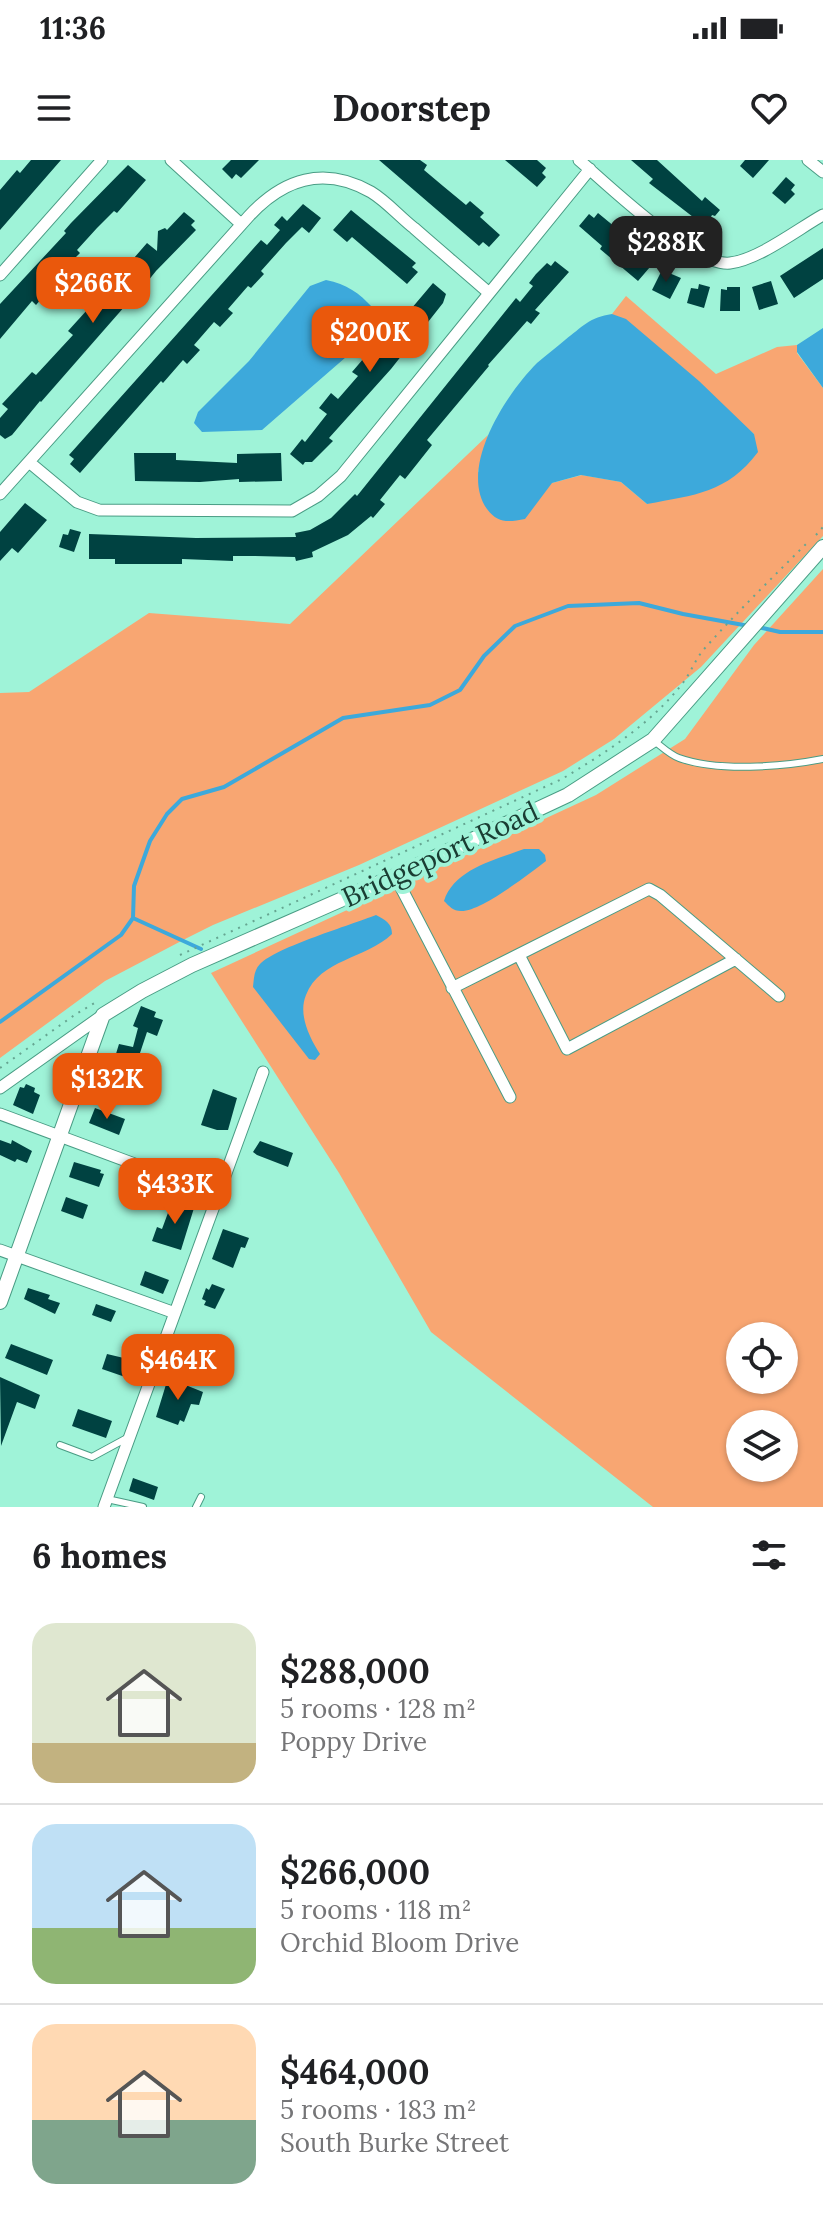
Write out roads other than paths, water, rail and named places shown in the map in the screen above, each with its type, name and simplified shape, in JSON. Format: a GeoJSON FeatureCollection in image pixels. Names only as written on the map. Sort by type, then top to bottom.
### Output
{"type":"FeatureCollection","features":[{"type":"Feature","properties":{"kind":"street"},"geometry":{"type":"LineString","coordinates":[[0,275],[102,160]]}},
{"type":"Feature","properties":{"kind":"street"},"geometry":{"type":"LineString","coordinates":[[171,160],[241,224]]}},
{"type":"Feature","properties":{"kind":"street"},"geometry":{"type":"LineString","coordinates":[[579,160],[652,222],[704,259],[729,264],[753,256],[823,215]]}},
{"type":"Feature","properties":{"kind":"street"},"geometry":{"type":"LineString","coordinates":[[808,160],[823,172]]}},
{"type":"Feature","properties":{"kind":"street"},"geometry":{"type":"LineString","coordinates":[[29,462],[77,502],[99,510],[292,511],[318,496],[341,476],[590,169]]}},
{"type":"Feature","properties":{"kind":"street"},"geometry":{"type":"LineString","coordinates":[[0,494],[267,196],[299,181],[319,178],[348,183],[371,192],[489,293]]}},
{"type":"Feature","properties":{"kind":"street","name":"Bridgeport Road"},"geometry":{"type":"LineString","coordinates":[[0,1088],[101,1008],[568,795],[653,740],[823,547]]}},
{"type":"Feature","properties":{"kind":"street"},"geometry":{"type":"LineString","coordinates":[[395,876],[510,1097]]}},
{"type":"Feature","properties":{"kind":"street"},"geometry":{"type":"LineString","coordinates":[[452,988],[649,889],[779,996]]}},
{"type":"Feature","properties":{"kind":"street"},"geometry":{"type":"LineString","coordinates":[[519,955],[567,1049],[736,959]]}},
{"type":"Feature","properties":{"kind":"street"},"geometry":{"type":"LineString","coordinates":[[0,1302],[61,1137],[101,1008]]}},
{"type":"Feature","properties":{"kind":"street"},"geometry":{"type":"LineString","coordinates":[[105,1503],[263,1072]]}},
{"type":"Feature","properties":{"kind":"street"},"geometry":{"type":"LineString","coordinates":[[0,1114],[218,1195]]}},
{"type":"Feature","properties":{"kind":"street"},"geometry":{"type":"LineString","coordinates":[[0,1250],[175,1313]]}},
{"type":"Feature","properties":{"kind":"lane"},"geometry":{"type":"LineString","coordinates":[[653,740],[677,758],[719,765],[802,763],[823,759]]}},
{"type":"Feature","properties":{"kind":"lane"},"geometry":{"type":"LineString","coordinates":[[60,1445],[92,1457],[130,1436]]}},
{"type":"Feature","properties":{"kind":"lane"},"geometry":{"type":"LineString","coordinates":[[196,1507],[201,1497]]}},
{"type":"Feature","properties":{"kind":"lane"},"geometry":{"type":"LineString","coordinates":[[105,1503],[143,1507]]}},
{"type":"Feature","properties":{"kind":"water"},"geometry":{"type":"Polygon","coordinates":[[[326,280],[352,290],[373,308],[346,357],[262,430],[202,432],[194,423],[198,412],[249,361],[310,286],[326,280]]]}},
{"type":"Feature","properties":{"kind":"water"},"geometry":{"type":"Polygon","coordinates":[[[612,314],[626,319],[699,381],[754,434],[758,452],[746,466],[722,484],[695,494],[647,504],[621,482],[581,475],[552,483],[525,519],[500,520],[487,509],[480,492],[478,473],[482,453],[500,412],[537,363],[587,323],[612,314]]]}},
{"type":"Feature","properties":{"kind":"water"},"geometry":{"type":"Polygon","coordinates":[[[823,328],[823,388],[797,352],[797,345],[823,328]]]}},
{"type":"Feature","properties":{"kind":"water"},"geometry":{"type":"Polygon","coordinates":[[[524,849],[539,849],[546,861],[504,891],[469,910],[456,910],[444,901],[449,890],[466,873],[524,849]]]}},
{"type":"Feature","properties":{"kind":"water"},"geometry":{"type":"Polygon","coordinates":[[[376,915],[389,924],[392,934],[370,949],[333,966],[313,983],[306,995],[304,1018],[320,1054],[315,1060],[309,1059],[253,987],[257,969],[269,957],[282,951],[376,915]]]}},
{"type":"Feature","properties":{"kind":"waterway"},"geometry":{"type":"LineString","coordinates":[[0,1022],[121,935],[133,918],[134,886],[150,841],[167,814],[182,799],[224,787],[343,718],[430,705],[460,690],[484,656],[515,626],[568,606],[639,603],[749,626]]}},
{"type":"Feature","properties":{"kind":"waterway"},"geometry":{"type":"LineString","coordinates":[[758,627],[780,632],[823,632]]}},
{"type":"Feature","properties":{"kind":"waterway"},"geometry":{"type":"LineString","coordinates":[[133,918],[201,949]]}}]}
